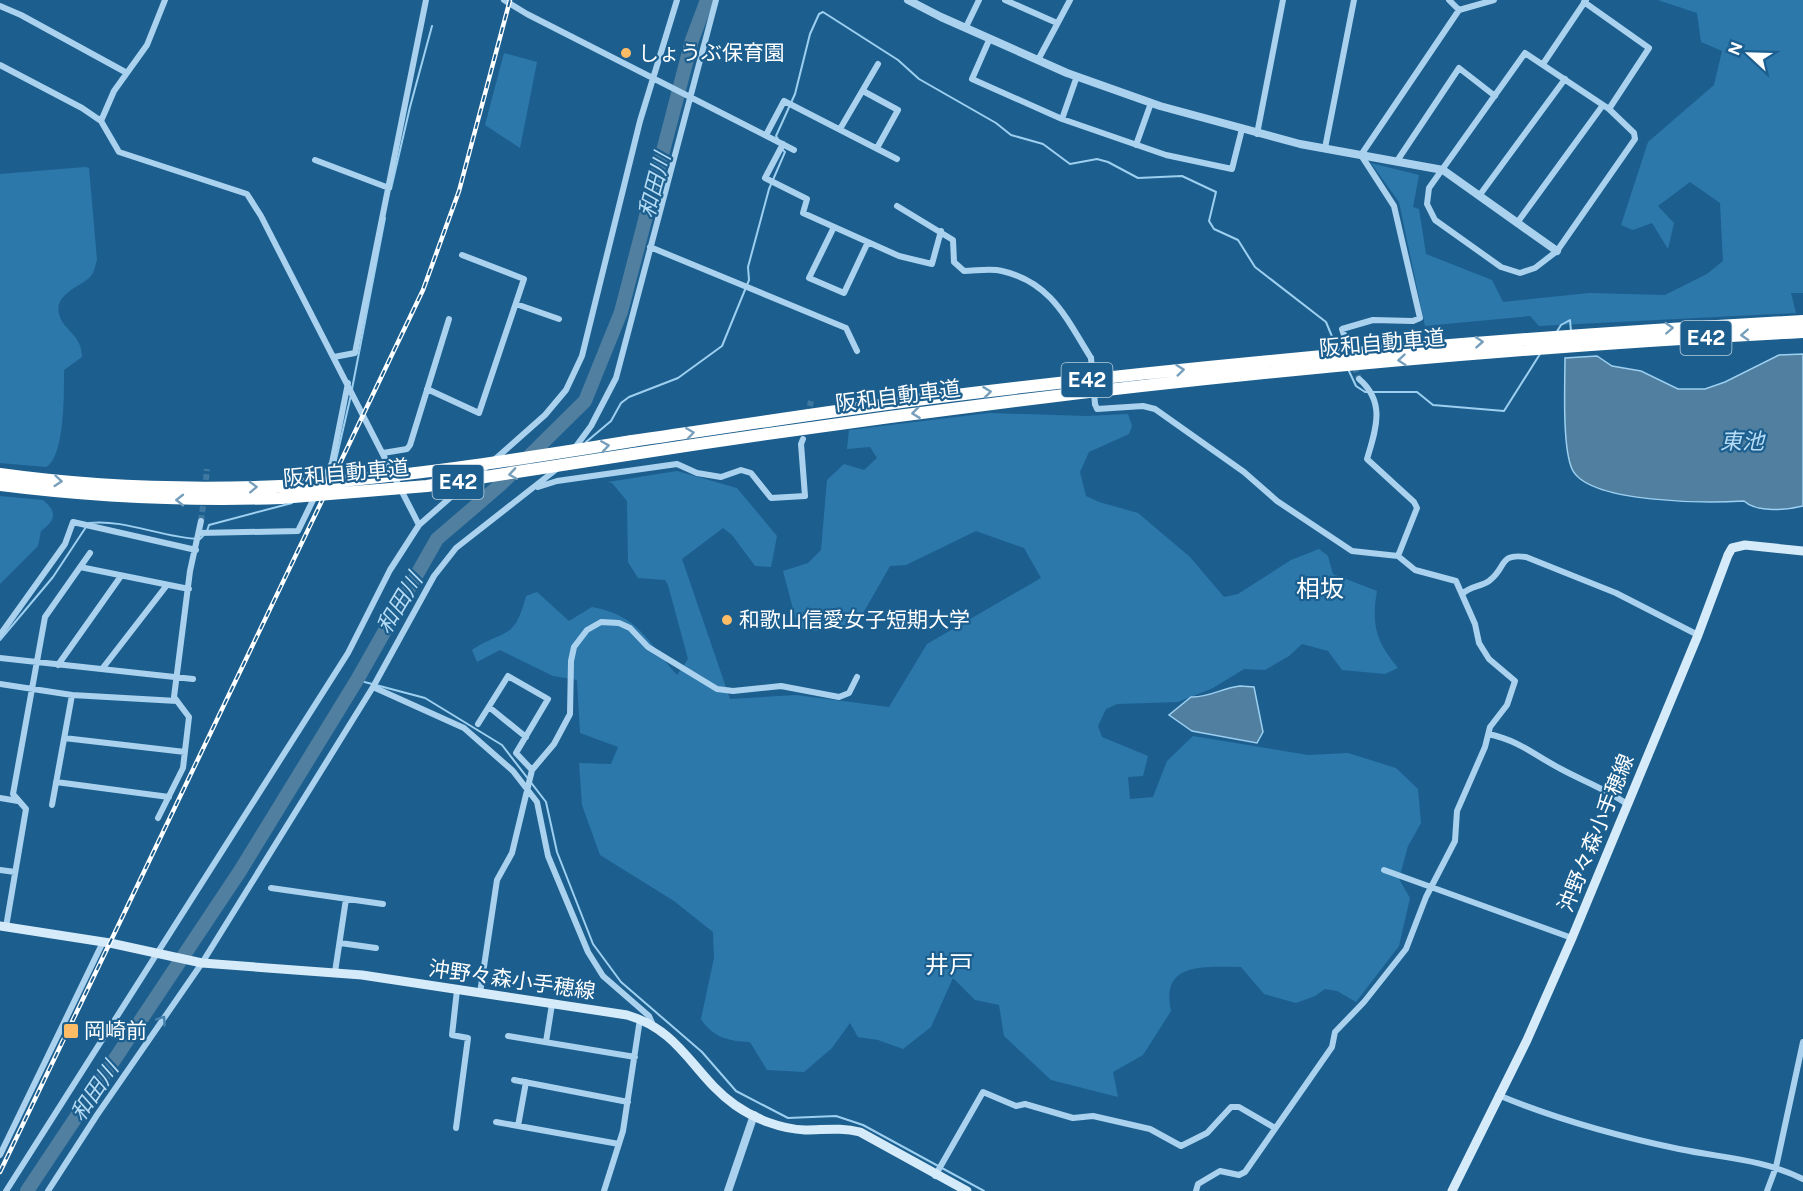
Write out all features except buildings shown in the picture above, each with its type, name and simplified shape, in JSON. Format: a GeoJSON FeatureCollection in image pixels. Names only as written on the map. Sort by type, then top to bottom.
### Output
{"type":"FeatureCollection","features":[{"type":"Feature","properties":{"kind":"highway","name":"阪和自動車道"},"geometry":{"type":"LineString","coordinates":[[0,486],[157,499],[281,492],[632,448],[944,397],[1083,380],[1342,353],[1544,343],[1803,321]]}},
{"type":"Feature","properties":{"kind":"highway","name":"阪和自動車道"},"geometry":{"type":"LineString","coordinates":[[1610,338],[1803,332]]}},
{"type":"Feature","properties":{"kind":"highway","name":"阪和自動車道"},"geometry":{"type":"LineString","coordinates":[[0,474],[104,485],[281,492]]}},
{"type":"Feature","properties":{"kind":"main road","name":"沖野々森小手穂線"},"geometry":{"type":"LineString","coordinates":[[1452,1191],[1527,1040],[1572,938],[1732,548],[1745,545],[1803,550]]}},
{"type":"Feature","properties":{"kind":"main road","name":"沖野々森小手穂線"},"geometry":{"type":"LineString","coordinates":[[3,927],[103,942],[199,963],[335,972],[640,1019],[664,1031],[735,1106],[788,1128],[847,1128],[860,1132],[935,1176],[967,1191]]}},
{"type":"Feature","properties":{"kind":"street"},"geometry":{"type":"LineString","coordinates":[[101,121],[114,91],[147,45],[165,0]]}},
{"type":"Feature","properties":{"kind":"street"},"geometry":{"type":"LineString","coordinates":[[334,357],[355,353],[426,0]]}},
{"type":"Feature","properties":{"kind":"street"},"geometry":{"type":"LineString","coordinates":[[504,0],[794,150]]}},
{"type":"Feature","properties":{"kind":"street"},"geometry":{"type":"LineString","coordinates":[[6,1191],[161,954],[348,653],[390,570],[419,525],[524,435],[566,390],[582,356],[653,77],[677,0]]}},
{"type":"Feature","properties":{"kind":"street"},"geometry":{"type":"LineString","coordinates":[[48,1191],[199,963],[373,687],[434,576],[456,548],[535,488],[566,461],[591,426],[616,378],[688,94],[716,0]]}},
{"type":"Feature","properties":{"kind":"street"},"geometry":{"type":"LineString","coordinates":[[908,0],[1038,60],[1151,103],[1257,134],[1443,170],[1557,251]]}},
{"type":"Feature","properties":{"kind":"street"},"geometry":{"type":"LineString","coordinates":[[966,27],[979,0]]}},
{"type":"Feature","properties":{"kind":"street"},"geometry":{"type":"LineString","coordinates":[[1005,0],[1057,23]]}},
{"type":"Feature","properties":{"kind":"street"},"geometry":{"type":"LineString","coordinates":[[1038,60],[1070,0]]}},
{"type":"Feature","properties":{"kind":"street"},"geometry":{"type":"LineString","coordinates":[[1257,134],[1283,0]]}},
{"type":"Feature","properties":{"kind":"street"},"geometry":{"type":"LineString","coordinates":[[1324,148],[1354,0]]}},
{"type":"Feature","properties":{"kind":"street"},"geometry":{"type":"LineString","coordinates":[[1449,0],[1459,10]]}},
{"type":"Feature","properties":{"kind":"street"},"geometry":{"type":"LineString","coordinates":[[1360,155],[1459,10],[1494,0]]}},
{"type":"Feature","properties":{"kind":"street"},"geometry":{"type":"LineString","coordinates":[[1517,223],[1649,48],[1585,1],[1543,64]]}},
{"type":"Feature","properties":{"kind":"street"},"geometry":{"type":"LineString","coordinates":[[0,6],[21,15],[127,73]]}},
{"type":"Feature","properties":{"kind":"street"},"geometry":{"type":"LineString","coordinates":[[990,38],[972,79],[1062,119],[1166,155],[1232,169],[1242,129]]}},
{"type":"Feature","properties":{"kind":"street"},"geometry":{"type":"LineString","coordinates":[[1526,53],[1564,79],[1606,107],[1634,133],[1635,139],[1557,251],[1535,268],[1520,273],[1501,267],[1435,220],[1427,204],[1429,188],[1526,53]]}},
{"type":"Feature","properties":{"kind":"street"},"geometry":{"type":"LineString","coordinates":[[840,129],[878,64]]}},
{"type":"Feature","properties":{"kind":"street"},"geometry":{"type":"LineString","coordinates":[[0,65],[82,108],[101,121],[115,148],[126,156],[247,194],[261,216],[348,383],[419,525]]}},
{"type":"Feature","properties":{"kind":"street"},"geometry":{"type":"LineString","coordinates":[[1397,161],[1460,68],[1495,96]]}},
{"type":"Feature","properties":{"kind":"street"},"geometry":{"type":"LineString","coordinates":[[1062,119],[1077,76]]}},
{"type":"Feature","properties":{"kind":"street"},"geometry":{"type":"LineString","coordinates":[[1479,196],[1564,79]]}},
{"type":"Feature","properties":{"kind":"street"},"geometry":{"type":"LineString","coordinates":[[862,91],[898,110],[877,148]]}},
{"type":"Feature","properties":{"kind":"street"},"geometry":{"type":"LineString","coordinates":[[766,135],[784,101],[897,159]]}},
{"type":"Feature","properties":{"kind":"street"},"geometry":{"type":"LineString","coordinates":[[1136,145],[1151,103]]}},
{"type":"Feature","properties":{"kind":"street"},"geometry":{"type":"LineString","coordinates":[[783,144],[765,178],[807,199],[803,213],[899,256],[932,264],[941,231]]}},
{"type":"Feature","properties":{"kind":"street"},"geometry":{"type":"LineString","coordinates":[[1346,341],[1342,330],[1372,320],[1413,321],[1420,318],[1394,206],[1360,155]]}},
{"type":"Feature","properties":{"kind":"street"},"geometry":{"type":"LineString","coordinates":[[315,160],[388,188]]}},
{"type":"Feature","properties":{"kind":"street"},"geometry":{"type":"LineString","coordinates":[[897,206],[953,240],[954,262],[964,271],[1000,270],[1034,282],[1055,300],[1091,358],[1096,409],[1143,406],[1155,409],[1244,472],[1277,501],[1352,550],[1398,556],[1415,570],[1456,581],[1475,624],[1479,643],[1489,659],[1515,681],[1507,705],[1498,713],[1457,811],[1455,841],[1432,886],[1406,949],[1364,1002],[1335,1032],[1332,1047],[1245,1172],[1239,1175],[1220,1171],[1198,1184],[1197,1191]]}},
{"type":"Feature","properties":{"kind":"street"},"geometry":{"type":"LineString","coordinates":[[834,227],[809,278],[844,293],[868,242]]}},
{"type":"Feature","properties":{"kind":"street"},"geometry":{"type":"LineString","coordinates":[[650,247],[846,328],[857,351]]}},
{"type":"Feature","properties":{"kind":"street"},"geometry":{"type":"LineString","coordinates":[[428,389],[479,413],[524,279],[462,255]]}},
{"type":"Feature","properties":{"kind":"street"},"geometry":{"type":"LineString","coordinates":[[516,304],[559,319]]}},
{"type":"Feature","properties":{"kind":"street"},"geometry":{"type":"LineString","coordinates":[[383,453],[407,449],[410,445],[449,319]]}},
{"type":"Feature","properties":{"kind":"street"},"geometry":{"type":"LineString","coordinates":[[1359,379],[1371,389],[1378,422],[1367,459],[1414,502],[1417,508],[1398,556]]}},
{"type":"Feature","properties":{"kind":"street"},"geometry":{"type":"LineString","coordinates":[[199,533],[298,531],[332,463],[348,383]]}},
{"type":"Feature","properties":{"kind":"street"},"geometry":{"type":"LineString","coordinates":[[535,488],[557,481],[677,464],[697,473],[721,477],[741,470],[751,473],[771,498],[805,496],[801,444],[803,439]]}},
{"type":"Feature","properties":{"kind":"street"},"geometry":{"type":"LineString","coordinates":[[158,818],[183,768],[189,717],[174,697],[190,571],[201,520]]}},
{"type":"Feature","properties":{"kind":"street"},"geometry":{"type":"LineString","coordinates":[[0,635],[65,544],[73,522],[196,550]]}},
{"type":"Feature","properties":{"kind":"street"},"geometry":{"type":"LineString","coordinates":[[3,927],[26,809],[13,794],[45,617],[90,553]]}},
{"type":"Feature","properties":{"kind":"street"},"geometry":{"type":"LineString","coordinates":[[1462,594],[1470,588],[1486,583],[1497,574],[1503,561],[1513,555],[1526,557],[1616,593],[1698,635]]}},
{"type":"Feature","properties":{"kind":"street"},"geometry":{"type":"LineString","coordinates":[[80,567],[189,589]]}},
{"type":"Feature","properties":{"kind":"street"},"geometry":{"type":"LineString","coordinates":[[58,665],[121,576]]}},
{"type":"Feature","properties":{"kind":"street"},"geometry":{"type":"LineString","coordinates":[[102,669],[167,585]]}},
{"type":"Feature","properties":{"kind":"street"},"geometry":{"type":"LineString","coordinates":[[480,993],[497,880],[512,853],[526,787],[532,770],[554,744],[570,714],[571,661],[574,647],[587,630],[602,622],[619,623],[630,628],[648,647],[717,689],[733,692],[781,686],[838,697],[849,693],[858,677]]}},
{"type":"Feature","properties":{"kind":"street"},"geometry":{"type":"LineString","coordinates":[[0,658],[193,679]]}},
{"type":"Feature","properties":{"kind":"street"},"geometry":{"type":"LineString","coordinates":[[478,724],[507,676],[548,699],[516,753],[532,770]]}},
{"type":"Feature","properties":{"kind":"street"},"geometry":{"type":"LineString","coordinates":[[0,684],[72,695],[177,701]]}},
{"type":"Feature","properties":{"kind":"street"},"geometry":{"type":"LineString","coordinates":[[373,687],[464,728],[513,771],[537,802],[548,856],[588,952],[603,976],[650,1016],[652,1023]]}},
{"type":"Feature","properties":{"kind":"street"},"geometry":{"type":"LineString","coordinates":[[52,805],[72,695]]}},
{"type":"Feature","properties":{"kind":"street"},"geometry":{"type":"LineString","coordinates":[[489,707],[526,737]]}},
{"type":"Feature","properties":{"kind":"street"},"geometry":{"type":"LineString","coordinates":[[1489,734],[1527,747],[1546,761],[1599,786],[1627,804]]}},
{"type":"Feature","properties":{"kind":"street"},"geometry":{"type":"LineString","coordinates":[[64,738],[185,752]]}},
{"type":"Feature","properties":{"kind":"street"},"geometry":{"type":"LineString","coordinates":[[56,782],[169,797]]}},
{"type":"Feature","properties":{"kind":"street"},"geometry":{"type":"LineString","coordinates":[[0,798],[18,801]]}},
{"type":"Feature","properties":{"kind":"street"},"geometry":{"type":"LineString","coordinates":[[0,870],[15,872]]}},
{"type":"Feature","properties":{"kind":"street"},"geometry":{"type":"LineString","coordinates":[[1384,870],[1572,938]]}},
{"type":"Feature","properties":{"kind":"street"},"geometry":{"type":"LineString","coordinates":[[271,888],[383,904]]}},
{"type":"Feature","properties":{"kind":"street"},"geometry":{"type":"LineString","coordinates":[[335,972],[346,899]]}},
{"type":"Feature","properties":{"kind":"street"},"geometry":{"type":"LineString","coordinates":[[0,1153],[103,942]]}},
{"type":"Feature","properties":{"kind":"street"},"geometry":{"type":"LineString","coordinates":[[340,943],[376,948]]}},
{"type":"Feature","properties":{"kind":"street"},"geometry":{"type":"LineString","coordinates":[[456,1128],[468,1038],[452,1035],[457,990]]}},
{"type":"Feature","properties":{"kind":"street"},"geometry":{"type":"LineString","coordinates":[[546,1042],[552,1004]]}},
{"type":"Feature","properties":{"kind":"street"},"geometry":{"type":"LineString","coordinates":[[604,1191],[619,1144],[628,1102],[640,1019]]}},
{"type":"Feature","properties":{"kind":"street"},"geometry":{"type":"LineString","coordinates":[[508,1036],[635,1057]]}},
{"type":"Feature","properties":{"kind":"street"},"geometry":{"type":"LineString","coordinates":[[1767,1191],[1776,1167],[1803,1042]]}},
{"type":"Feature","properties":{"kind":"street"},"geometry":{"type":"LineString","coordinates":[[514,1080],[628,1102]]}},
{"type":"Feature","properties":{"kind":"street"},"geometry":{"type":"LineString","coordinates":[[518,1125],[526,1082]]}},
{"type":"Feature","properties":{"kind":"street"},"geometry":{"type":"LineString","coordinates":[[935,1176],[983,1092],[1017,1106],[1025,1104],[1073,1118],[1093,1116],[1150,1129],[1181,1146],[1207,1133],[1230,1107],[1239,1107],[1275,1128]]}},
{"type":"Feature","properties":{"kind":"street"},"geometry":{"type":"LineString","coordinates":[[1498,1095],[1538,1112],[1603,1131],[1680,1149],[1776,1167],[1803,1179]]}},
{"type":"Feature","properties":{"kind":"street"},"geometry":{"type":"LineString","coordinates":[[728,1191],[754,1115]]}},
{"type":"Feature","properties":{"kind":"street"},"geometry":{"type":"LineString","coordinates":[[496,1122],[619,1144]]}},
{"type":"Feature","properties":{"kind":"shaded area"},"geometry":{"type":"Polygon","coordinates":[[[1658,0],[1803,0],[1803,293],[1791,293],[1796,313],[1539,326],[1530,316],[1425,326],[1399,202],[1371,163],[1419,175],[1413,207],[1419,209],[1426,254],[1492,280],[1503,302],[1589,293],[1665,295],[1707,274],[1723,261],[1720,203],[1690,182],[1658,206],[1674,223],[1668,249],[1652,223],[1633,230],[1621,225],[1648,142],[1714,85],[1722,51],[1701,42],[1697,13],[1658,0]]]}},
{"type":"Feature","properties":{"kind":"shaded area"},"geometry":{"type":"Polygon","coordinates":[[[504,53],[537,62],[520,148],[485,125],[504,53]]]}},
{"type":"Feature","properties":{"kind":"shaded area"},"geometry":{"type":"Polygon","coordinates":[[[89,168],[97,260],[92,275],[64,296],[58,307],[61,320],[79,343],[82,357],[64,370],[62,423],[57,451],[46,467],[0,463],[0,174],[89,168]]]}},
{"type":"Feature","properties":{"kind":"shaded area"},"geometry":{"type":"Polygon","coordinates":[[[989,413],[1087,416],[1128,414],[1132,426],[1129,434],[1089,452],[1080,472],[1086,496],[1138,513],[1190,557],[1224,597],[1238,594],[1291,560],[1319,549],[1328,556],[1333,574],[1377,591],[1375,623],[1377,632],[1385,650],[1398,668],[1385,674],[1342,670],[1328,651],[1302,644],[1289,656],[1265,670],[1244,669],[1213,688],[1178,702],[1117,704],[1106,709],[1098,726],[1102,737],[1148,756],[1143,776],[1128,777],[1130,799],[1153,797],[1167,761],[1193,736],[1308,755],[1348,753],[1396,768],[1418,789],[1421,823],[1408,846],[1399,879],[1410,898],[1399,946],[1356,1002],[1337,991],[1325,989],[1315,996],[1296,1003],[1264,994],[1241,967],[1188,970],[1172,983],[1169,995],[1171,1011],[1143,1055],[1113,1072],[1118,1097],[1051,1080],[1004,1036],[999,1005],[975,1000],[953,978],[931,1027],[903,1049],[878,1040],[858,1037],[850,1023],[832,1048],[804,1072],[767,1070],[750,1042],[722,1037],[711,1030],[701,1019],[714,958],[713,932],[674,901],[600,855],[582,805],[579,763],[611,764],[618,747],[580,733],[577,680],[553,676],[500,650],[477,662],[472,650],[512,628],[522,611],[526,596],[537,592],[569,621],[592,607],[621,617],[642,632],[677,675],[688,659],[668,585],[665,580],[638,578],[628,562],[627,501],[612,483],[608,482],[677,471],[737,488],[777,536],[771,567],[755,566],[732,535],[723,528],[682,559],[730,699],[796,695],[889,707],[927,644],[1041,578],[1024,548],[976,531],[906,565],[890,566],[858,622],[817,631],[798,628],[783,571],[808,563],[821,550],[827,480],[844,464],[864,470],[877,458],[870,447],[847,449],[849,430],[989,413]]]}},
{"type":"Feature","properties":{"kind":"shaded area"},"geometry":{"type":"Polygon","coordinates":[[[0,496],[43,500],[51,509],[53,517],[41,531],[38,546],[0,584],[0,496]]]}},
{"type":"Feature","properties":{"kind":"water","name":"東池"},"geometry":{"type":"Polygon","coordinates":[[[1803,354],[1803,506],[1789,509],[1764,509],[1744,501],[1679,501],[1624,495],[1583,481],[1572,469],[1565,431],[1565,358],[1597,356],[1612,366],[1641,371],[1678,389],[1705,389],[1725,382],[1779,355],[1803,354]]]}},
{"type":"Feature","properties":{"kind":"water"},"geometry":{"type":"Polygon","coordinates":[[[1240,686],[1254,687],[1263,732],[1257,743],[1192,731],[1169,715],[1191,697],[1240,686]]]}},
{"type":"Feature","properties":{"kind":"waterway","name":"和田川"},"geometry":{"type":"LineString","coordinates":[[27,1191],[240,871],[357,680],[437,539],[500,485],[585,401],[621,312],[692,40],[707,0]]}},
{"type":"Feature","properties":{"kind":"waterway"},"geometry":{"type":"LineString","coordinates":[[778,139],[776,136],[795,94],[810,34],[819,14],[823,12],[898,60],[919,79],[996,123],[1011,135],[1043,144],[1070,164],[1097,159],[1108,162],[1138,178],[1182,176],[1216,192],[1209,221],[1214,229],[1238,240],[1255,267],[1326,322],[1338,351]]}},
{"type":"Feature","properties":{"kind":"waterway"},"geometry":{"type":"LineString","coordinates":[[391,189],[432,26]]}},
{"type":"Feature","properties":{"kind":"waterway"},"geometry":{"type":"LineString","coordinates":[[586,442],[611,421],[621,403],[629,397],[678,378],[722,346],[749,280],[748,267],[769,189],[785,152],[783,150]]}},
{"type":"Feature","properties":{"kind":"waterway"},"geometry":{"type":"LineString","coordinates":[[352,389],[385,218]]}},
{"type":"Feature","properties":{"kind":"waterway"},"geometry":{"type":"LineString","coordinates":[[1556,333],[1561,325],[1570,320],[1571,331]]}},
{"type":"Feature","properties":{"kind":"waterway"},"geometry":{"type":"LineString","coordinates":[[1348,369],[1356,386],[1365,392],[1417,392],[1433,405],[1504,411],[1540,354]]}},
{"type":"Feature","properties":{"kind":"waterway"},"geometry":{"type":"LineString","coordinates":[[332,477],[351,395]]}},
{"type":"Feature","properties":{"kind":"waterway"},"geometry":{"type":"LineString","coordinates":[[207,531],[209,525],[292,503]]}},
{"type":"Feature","properties":{"kind":"waterway"},"geometry":{"type":"LineString","coordinates":[[89,523],[103,522],[130,526],[186,538],[200,539],[203,536]]}},
{"type":"Feature","properties":{"kind":"waterway"},"geometry":{"type":"LineString","coordinates":[[0,640],[53,577],[86,527]]}},
{"type":"Feature","properties":{"kind":"waterway"},"geometry":{"type":"LineString","coordinates":[[357,680],[425,698],[502,745],[546,802],[557,852],[593,944],[621,982],[702,1052],[736,1091],[788,1118],[836,1116],[863,1125],[984,1191]]}},
{"type":"Feature","properties":{"kind":"tunnel"},"geometry":{"type":"LineString","coordinates":[[1346,341],[1359,379]]}},
{"type":"Feature","properties":{"kind":"tunnel"},"geometry":{"type":"LineString","coordinates":[[808,415],[811,401]]}},
{"type":"Feature","properties":{"kind":"tunnel"},"geometry":{"type":"LineString","coordinates":[[205,489],[207,469]]}},
{"type":"Feature","properties":{"kind":"tunnel"},"geometry":{"type":"LineString","coordinates":[[201,521],[204,499]]}},
{"type":"Feature","properties":{"kind":"railway"},"geometry":{"type":"LineString","coordinates":[[0,1172],[423,290],[459,191],[510,0]]}},
{"type":"Feature","properties":{"kind":"place","name":"しょうぶ保育園"},"geometry":{"type":"Point","coordinates":[626,53]}},
{"type":"Feature","properties":{"kind":"place","name":"和歌山信愛女子短期大学"},"geometry":{"type":"Point","coordinates":[727,620]}},
{"type":"Feature","properties":{"kind":"place","name":"岡崎前"},"geometry":{"type":"Point","coordinates":[71,1031]}},
{"type":"Feature","properties":{"kind":"district","name":"相坂"},"geometry":{"type":"Point","coordinates":[1320,589]}},
{"type":"Feature","properties":{"kind":"district","name":"井戸"},"geometry":{"type":"Point","coordinates":[949,965]}}]}
